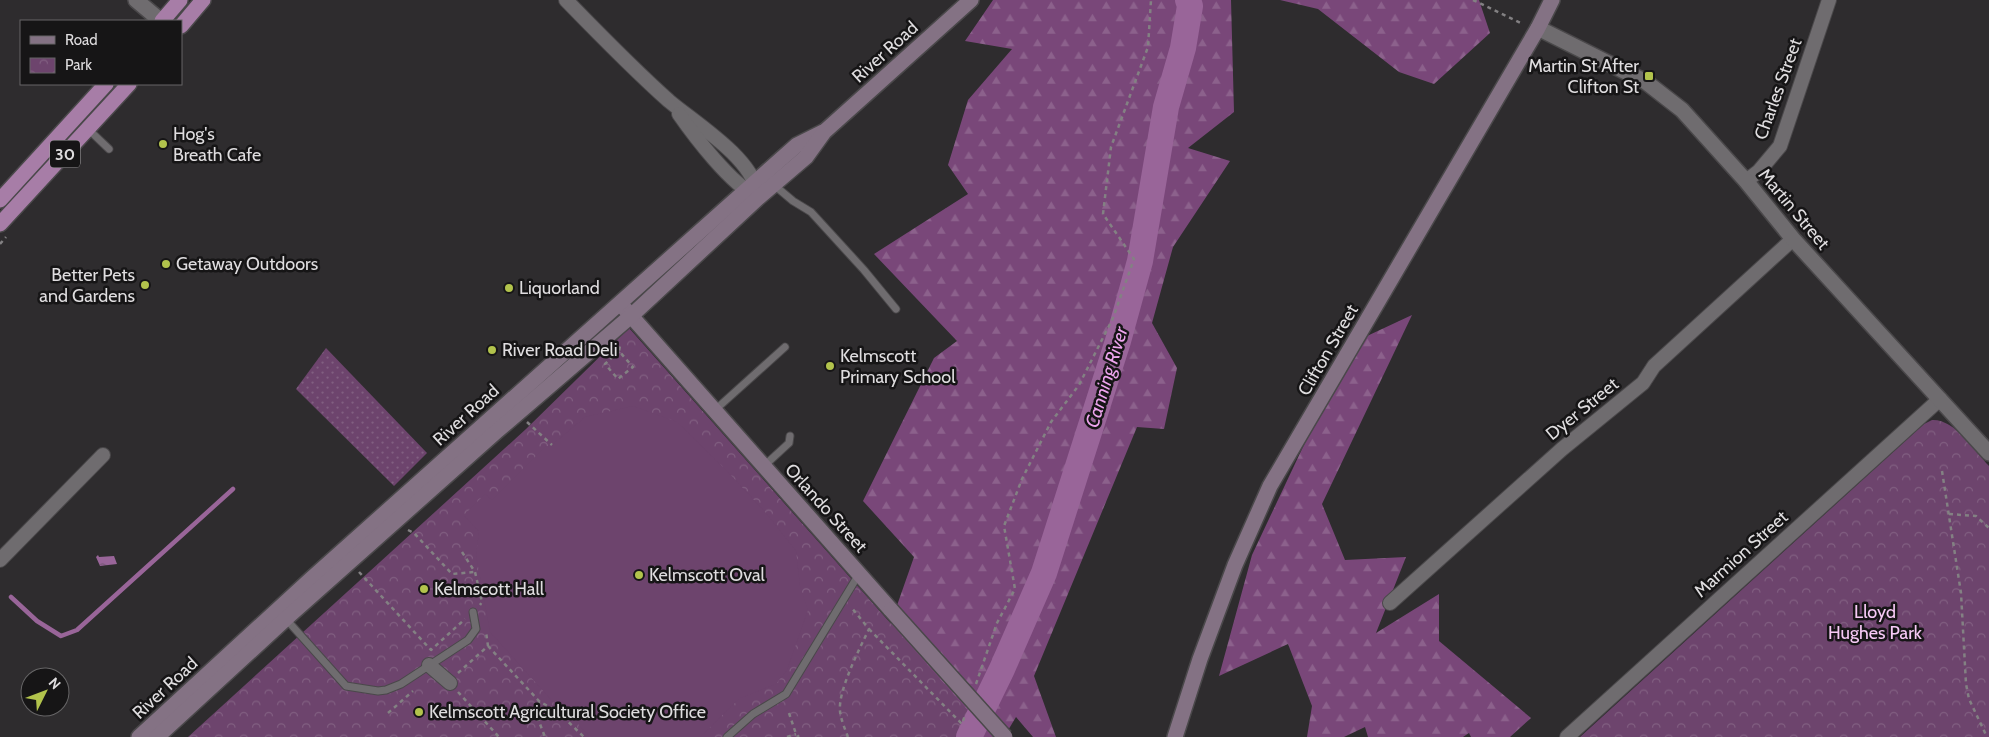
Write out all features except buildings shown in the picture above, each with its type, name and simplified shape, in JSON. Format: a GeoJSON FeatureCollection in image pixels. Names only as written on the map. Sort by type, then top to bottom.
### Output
{"type":"FeatureCollection","features":[{"type":"Feature","properties":{"kind":"highway"},"geometry":{"type":"LineString","coordinates":[[162,20],[180,0]]}},
{"type":"Feature","properties":{"kind":"highway"},"geometry":{"type":"LineString","coordinates":[[182,25],[202,0]]}},
{"type":"Feature","properties":{"kind":"highway","name":"30"},"geometry":{"type":"LineString","coordinates":[[0,200],[105,85]]}},
{"type":"Feature","properties":{"kind":"highway","name":"30"},"geometry":{"type":"LineString","coordinates":[[0,224],[128,85]]}},
{"type":"Feature","properties":{"kind":"main road","name":"River Road"},"geometry":{"type":"LineString","coordinates":[[140,737],[318,573],[619,303],[753,190],[774,185],[806,157],[824,132],[971,0]]}},
{"type":"Feature","properties":{"kind":"main road","name":"Clifton Street"},"geometry":{"type":"LineString","coordinates":[[1176,737],[1200,660],[1232,573],[1270,486],[1532,27],[1552,0]]}},
{"type":"Feature","properties":{"kind":"main road","name":"River Road"},"geometry":{"type":"LineString","coordinates":[[157,737],[497,431],[631,316],[797,145],[824,132]]}},
{"type":"Feature","properties":{"kind":"main road","name":"Orlando Street"},"geometry":{"type":"LineString","coordinates":[[619,303],[1005,737]]}},
{"type":"Feature","properties":{"kind":"street"},"geometry":{"type":"LineString","coordinates":[[136,0],[160,20]]}},
{"type":"Feature","properties":{"kind":"street"},"geometry":{"type":"LineString","coordinates":[[566,0],[670,101],[691,131],[753,190]]}},
{"type":"Feature","properties":{"kind":"street","name":"Charles Street"},"geometry":{"type":"LineString","coordinates":[[1746,181],[1759,171],[1780,146],[1829,0]]}},
{"type":"Feature","properties":{"kind":"street","name":"Martin Street"},"geometry":{"type":"LineString","coordinates":[[1532,27],[1646,82],[1682,110],[1746,181],[1792,239],[1989,453]]}},
{"type":"Feature","properties":{"kind":"street","name":"Dyer Street"},"geometry":{"type":"LineString","coordinates":[[1390,603],[1562,449],[1643,383],[1654,366],[1792,239]]}},
{"type":"Feature","properties":{"kind":"street","name":"Marmion Street"},"geometry":{"type":"LineString","coordinates":[[1567,737],[1940,399]]}},
{"type":"Feature","properties":{"kind":"street"},"geometry":{"type":"LineString","coordinates":[[0,560],[103,455]]}},
{"type":"Feature","properties":{"kind":"street"},"geometry":{"type":"LineString","coordinates":[[429,665],[450,683]]}},
{"type":"Feature","properties":{"kind":"lane"},"geometry":{"type":"LineString","coordinates":[[88,129],[109,149]]}},
{"type":"Feature","properties":{"kind":"lane"},"geometry":{"type":"LineString","coordinates":[[774,185],[793,201],[811,212],[864,270],[896,309]]}},
{"type":"Feature","properties":{"kind":"lane"},"geometry":{"type":"LineString","coordinates":[[714,410],[785,347]]}},
{"type":"Feature","properties":{"kind":"lane"},"geometry":{"type":"LineString","coordinates":[[764,466],[789,443],[790,436]]}},
{"type":"Feature","properties":{"kind":"lane"},"geometry":{"type":"LineString","coordinates":[[727,737],[753,714],[786,694],[859,574]]}},
{"type":"Feature","properties":{"kind":"lane"},"geometry":{"type":"LineString","coordinates":[[286,619],[346,686],[370,690],[386,690],[401,684],[472,637],[476,629],[472,612]]}},
{"type":"Feature","properties":{"kind":"path"},"geometry":{"type":"LineString","coordinates":[[974,689],[997,623],[1015,589],[1004,526],[1022,480],[1051,422],[1079,385],[1113,318],[1134,259],[1103,214],[1111,146],[1148,47],[1151,0]]}},
{"type":"Feature","properties":{"kind":"path"},"geometry":{"type":"LineString","coordinates":[[1473,0],[1532,27]]}},
{"type":"Feature","properties":{"kind":"path"},"geometry":{"type":"LineString","coordinates":[[619,351],[633,366],[618,380],[605,364],[619,351],[620,342]]}},
{"type":"Feature","properties":{"kind":"path"},"geometry":{"type":"LineString","coordinates":[[526,421],[552,445]]}},
{"type":"Feature","properties":{"kind":"path"},"geometry":{"type":"LineString","coordinates":[[1942,471],[1962,593],[1966,684],[1969,699],[1987,737]]}},
{"type":"Feature","properties":{"kind":"path"},"geometry":{"type":"LineString","coordinates":[[1949,514],[1976,516],[1989,528]]}},
{"type":"Feature","properties":{"kind":"path"},"geometry":{"type":"LineString","coordinates":[[407,529],[414,533],[452,574],[474,572]]}},
{"type":"Feature","properties":{"kind":"path"},"geometry":{"type":"LineString","coordinates":[[359,572],[431,650],[482,604],[474,572],[462,552]]}},
{"type":"Feature","properties":{"kind":"path"},"geometry":{"type":"LineString","coordinates":[[850,606],[869,629],[962,724],[968,707]]}},
{"type":"Feature","properties":{"kind":"path"},"geometry":{"type":"LineString","coordinates":[[848,737],[840,704],[853,664],[869,629]]}},
{"type":"Feature","properties":{"kind":"path"},"geometry":{"type":"LineString","coordinates":[[488,646],[539,701],[558,712],[584,737]]}},
{"type":"Feature","properties":{"kind":"path"},"geometry":{"type":"LineString","coordinates":[[450,683],[500,737]]}},
{"type":"Feature","properties":{"kind":"path"},"geometry":{"type":"LineString","coordinates":[[539,701],[538,719],[545,737]]}},
{"type":"Feature","properties":{"kind":"path"},"geometry":{"type":"LineString","coordinates":[[789,713],[796,734],[799,737]]}},
{"type":"Feature","properties":{"kind":"path"},"geometry":{"type":"LineString","coordinates":[[786,737],[796,734]]}},
{"type":"Feature","properties":{"kind":"green space"},"geometry":{"type":"Polygon","coordinates":[[[993,0],[1231,0],[1234,112],[1188,148],[1230,161],[1173,247],[1152,323],[1177,368],[1164,429],[1137,427],[1034,676],[1056,737],[1033,737],[1016,717],[1004,737],[798,737],[881,651],[914,557],[863,501],[934,358],[957,341],[874,254],[968,194],[948,165],[968,100],[1012,49],[965,41],[993,0]]]}},
{"type":"Feature","properties":{"kind":"green space"},"geometry":{"type":"Polygon","coordinates":[[[1280,0],[1479,0],[1490,33],[1434,84],[1399,72],[1318,9],[1280,0]]]}},
{"type":"Feature","properties":{"kind":"green space"},"geometry":{"type":"Polygon","coordinates":[[[1412,315],[1322,504],[1345,560],[1406,557],[1376,633],[1439,594],[1439,641],[1531,718],[1510,737],[1471,737],[1469,733],[1463,737],[1368,737],[1365,727],[1344,737],[1307,737],[1312,706],[1288,644],[1219,676],[1252,555],[1352,343],[1412,315]]]}},
{"type":"Feature","properties":{"kind":"green space"},"geometry":{"type":"Polygon","coordinates":[[[629,328],[971,714],[957,737],[188,737],[526,429],[629,328]]]}},
{"type":"Feature","properties":{"kind":"green space"},"geometry":{"type":"Polygon","coordinates":[[[326,348],[427,453],[394,486],[296,389],[326,348]]]}},
{"type":"Feature","properties":{"kind":"green space","name":"Kelmscott Oval"},"geometry":{"type":"Polygon","coordinates":[[[633,406],[677,422],[766,513],[796,551],[800,586],[808,610],[787,670],[776,684],[740,698],[700,737],[590,737],[568,713],[556,705],[490,632],[476,555],[479,532],[464,515],[485,494],[492,500],[545,447],[552,445],[585,417],[633,406]]]}},
{"type":"Feature","properties":{"kind":"green space","name":"Lloyd Hughes Park"},"geometry":{"type":"Polygon","coordinates":[[[1932,420],[1940,421],[1956,430],[1989,466],[1989,737],[1580,737],[1924,424],[1932,420]]]}},
{"type":"Feature","properties":{"kind":"water"},"geometry":{"type":"Polygon","coordinates":[[[98,555],[99,557],[114,556],[117,564],[100,566],[96,557],[98,555]]]}},
{"type":"Feature","properties":{"kind":"waterway","name":"Canning River"},"geometry":{"type":"LineString","coordinates":[[969,737],[1002,669],[1044,573],[1118,341],[1140,261],[1166,107],[1183,48],[1190,6],[1188,0]]}},
{"type":"Feature","properties":{"kind":"waterway"},"geometry":{"type":"LineString","coordinates":[[11,597],[37,621],[61,636],[77,630],[233,489]]}},
{"type":"Feature","properties":{"kind":"place","name":"Martin St After Clifton St"},"geometry":{"type":"Point","coordinates":[1649,76]}},
{"type":"Feature","properties":{"kind":"place","name":"Hog's Breath Cafe"},"geometry":{"type":"Point","coordinates":[163,144]}},
{"type":"Feature","properties":{"kind":"place","name":"Getaway Outdoors"},"geometry":{"type":"Point","coordinates":[166,264]}},
{"type":"Feature","properties":{"kind":"place","name":"Better Pets and Gardens"},"geometry":{"type":"Point","coordinates":[145,285]}},
{"type":"Feature","properties":{"kind":"place","name":"Liquorland"},"geometry":{"type":"Point","coordinates":[509,288]}},
{"type":"Feature","properties":{"kind":"place","name":"River Road Deli"},"geometry":{"type":"Point","coordinates":[492,350]}},
{"type":"Feature","properties":{"kind":"place","name":"Kelmscott Primary School"},"geometry":{"type":"Point","coordinates":[830,366]}},
{"type":"Feature","properties":{"kind":"place","name":"Kelmscott Oval"},"geometry":{"type":"Point","coordinates":[639,575]}},
{"type":"Feature","properties":{"kind":"place","name":"Kelmscott Hall"},"geometry":{"type":"Point","coordinates":[424,589]}},
{"type":"Feature","properties":{"kind":"place","name":"Kelmscott Agricultural Society Office"},"geometry":{"type":"Point","coordinates":[419,712]}}]}
